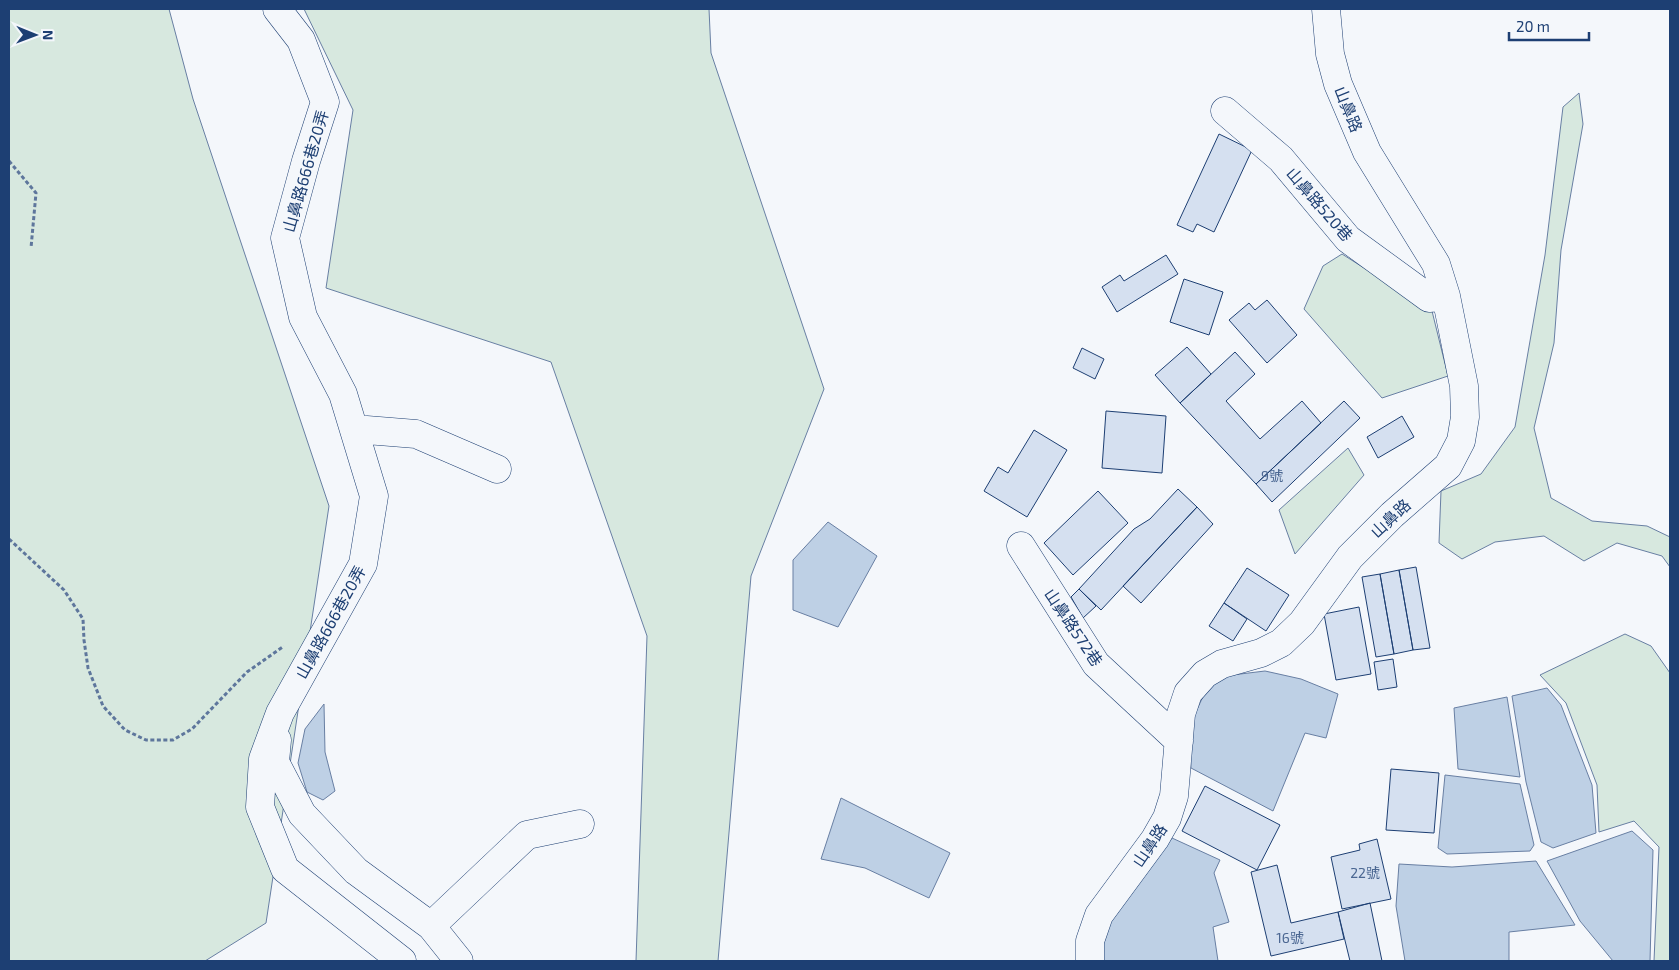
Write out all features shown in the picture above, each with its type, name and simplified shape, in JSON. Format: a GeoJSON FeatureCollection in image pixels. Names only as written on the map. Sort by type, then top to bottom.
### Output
{"type":"FeatureCollection","features":[{"type":"Feature","properties":{"kind":"street","name":"山鼻路666巷20弄"},"geometry":{"type":"LineString","coordinates":[[277,9],[301,40],[325,102],[306,161],[285,238],[303,317],[343,394],[374,496],[363,564],[280,713],[263,759],[260,808],[285,869],[402,961]]}},
{"type":"Feature","properties":{"kind":"street","name":"山鼻路"},"geometry":{"type":"LineString","coordinates":[[1090,961],[1090,941],[1099,915],[1155,839],[1167,818],[1174,796],[1181,714],[1188,693],[1204,674],[1222,664],[1261,654],[1281,643],[1302,623],[1350,557],[1392,515],[1448,466],[1461,441],[1465,417],[1464,386],[1446,296],[1436,264],[1367,152],[1338,84],[1330,54],[1326,9]]}},
{"type":"Feature","properties":{"kind":"street","name":"山鼻路520巷"},"geometry":{"type":"LineString","coordinates":[[1225,111],[1281,159],[1348,239],[1429,298],[1446,296]]}},
{"type":"Feature","properties":{"kind":"street"},"geometry":{"type":"LineString","coordinates":[[354,429],[416,434],[497,469]]}},
{"type":"Feature","properties":{"kind":"street","name":"山鼻路572巷"},"geometry":{"type":"LineString","coordinates":[[1021,546],[1096,664],[1179,741]]}},
{"type":"Feature","properties":{"kind":"street"},"geometry":{"type":"LineString","coordinates":[[280,713],[275,762],[302,814],[356,871],[431,926],[459,961]]}},
{"type":"Feature","properties":{"kind":"street"},"geometry":{"type":"LineString","coordinates":[[431,926],[527,835],[580,824]]}},
{"type":"Feature","properties":{"kind":"path"},"geometry":{"type":"LineString","coordinates":[[9,161],[36,193],[31,248]]}},
{"type":"Feature","properties":{"kind":"path"},"geometry":{"type":"LineString","coordinates":[[9,539],[64,590],[83,619],[88,668],[104,706],[125,730],[146,740],[173,740],[192,729],[247,672],[290,642]]}},
{"type":"Feature","properties":{"kind":"shaded area"},"geometry":{"type":"Polygon","coordinates":[[[9,9],[169,9],[193,99],[329,506],[266,923],[205,961],[9,961],[9,9]]]}},
{"type":"Feature","properties":{"kind":"shaded area"},"geometry":{"type":"Polygon","coordinates":[[[304,9],[709,9],[711,53],[824,389],[751,576],[718,961],[636,961],[647,636],[551,362],[326,288],[353,110],[304,9]]]}},
{"type":"Feature","properties":{"kind":"shaded area"},"geometry":{"type":"Polygon","coordinates":[[[1579,93],[1583,124],[1561,250],[1554,343],[1534,428],[1551,498],[1592,521],[1647,526],[1670,537],[1670,567],[1662,556],[1617,543],[1584,561],[1544,536],[1495,542],[1462,559],[1439,543],[1441,491],[1481,474],[1515,427],[1545,255],[1563,107],[1579,93]]]}},
{"type":"Feature","properties":{"kind":"shaded area"},"geometry":{"type":"Polygon","coordinates":[[[1342,254],[1432,311],[1448,376],[1382,398],[1304,309],[1323,266],[1342,254]]]}},
{"type":"Feature","properties":{"kind":"shaded area"},"geometry":{"type":"Polygon","coordinates":[[[1348,448],[1364,475],[1295,554],[1279,510],[1348,448]]]}},
{"type":"Feature","properties":{"kind":"shaded area"},"geometry":{"type":"Polygon","coordinates":[[[1625,634],[1651,646],[1670,673],[1670,961],[1654,961],[1659,847],[1634,821],[1599,832],[1597,785],[1566,703],[1540,675],[1625,634]]]}},
{"type":"Feature","properties":{"kind":"water"},"geometry":{"type":"Polygon","coordinates":[[[828,522],[877,556],[838,627],[793,610],[793,560],[828,522]]]}},
{"type":"Feature","properties":{"kind":"water"},"geometry":{"type":"Polygon","coordinates":[[[1265,671],[1301,679],[1338,694],[1326,738],[1305,733],[1273,811],[1191,768],[1188,729],[1206,690],[1224,676],[1265,671]]]}},
{"type":"Feature","properties":{"kind":"water"},"geometry":{"type":"Polygon","coordinates":[[[1547,688],[1561,705],[1592,785],[1596,833],[1553,848],[1541,842],[1526,782],[1512,696],[1547,688]]]}},
{"type":"Feature","properties":{"kind":"water"},"geometry":{"type":"Polygon","coordinates":[[[1507,697],[1520,777],[1458,769],[1454,708],[1507,697]]]}},
{"type":"Feature","properties":{"kind":"water"},"geometry":{"type":"Polygon","coordinates":[[[324,704],[325,752],[335,791],[323,800],[307,792],[298,763],[305,729],[324,704]]]}},
{"type":"Feature","properties":{"kind":"water"},"geometry":{"type":"Polygon","coordinates":[[[1445,775],[1520,784],[1534,845],[1530,851],[1447,854],[1438,848],[1445,775]]]}},
{"type":"Feature","properties":{"kind":"water"},"geometry":{"type":"Polygon","coordinates":[[[841,798],[950,853],[929,898],[865,868],[821,859],[841,798]]]}},
{"type":"Feature","properties":{"kind":"water"},"geometry":{"type":"Polygon","coordinates":[[[1632,831],[1653,850],[1650,961],[1613,961],[1580,921],[1547,861],[1632,831]]]}},
{"type":"Feature","properties":{"kind":"water"},"geometry":{"type":"Polygon","coordinates":[[[1172,838],[1220,860],[1214,873],[1229,922],[1213,927],[1218,961],[1098,961],[1110,923],[1172,838]]]}},
{"type":"Feature","properties":{"kind":"water"},"geometry":{"type":"Polygon","coordinates":[[[1536,861],[1575,925],[1509,932],[1509,961],[1405,961],[1396,906],[1399,864],[1452,867],[1536,861]]]}},
{"type":"Feature","properties":{"kind":"building"},"geometry":{"type":"Polygon","coordinates":[[[1219,134],[1252,150],[1214,232],[1197,224],[1193,232],[1177,225],[1219,134]]]}},
{"type":"Feature","properties":{"kind":"building"},"geometry":{"type":"Polygon","coordinates":[[[1166,255],[1178,274],[1117,312],[1102,287],[1120,275],[1124,281],[1166,255]]]}},
{"type":"Feature","properties":{"kind":"building"},"geometry":{"type":"Polygon","coordinates":[[[1184,279],[1223,292],[1209,335],[1170,322],[1184,279]]]}},
{"type":"Feature","properties":{"kind":"building"},"geometry":{"type":"Polygon","coordinates":[[[1267,300],[1297,335],[1267,363],[1229,320],[1249,303],[1255,310],[1267,300]]]}},
{"type":"Feature","properties":{"kind":"building"},"geometry":{"type":"Polygon","coordinates":[[[1187,347],[1211,374],[1180,403],[1155,375],[1187,347]]]}},
{"type":"Feature","properties":{"kind":"building"},"geometry":{"type":"Polygon","coordinates":[[[1082,348],[1104,359],[1095,379],[1073,368],[1082,348]]]}},
{"type":"Feature","properties":{"kind":"building"},"geometry":{"type":"Polygon","coordinates":[[[1235,352],[1255,374],[1226,401],[1260,439],[1302,401],[1321,423],[1256,484],[1180,403],[1235,352]]]}},
{"type":"Feature","properties":{"kind":"building"},"geometry":{"type":"Polygon","coordinates":[[[1344,401],[1360,418],[1272,502],[1256,484],[1344,401]]]}},
{"type":"Feature","properties":{"kind":"building"},"geometry":{"type":"Polygon","coordinates":[[[1106,411],[1166,416],[1162,473],[1102,468],[1106,411]]]}},
{"type":"Feature","properties":{"kind":"building"},"geometry":{"type":"Polygon","coordinates":[[[1402,416],[1414,437],[1378,458],[1367,437],[1402,416]]]}},
{"type":"Feature","properties":{"kind":"building"},"geometry":{"type":"Polygon","coordinates":[[[1034,430],[1067,450],[1027,517],[984,491],[998,467],[1008,473],[1034,430]]]}},
{"type":"Feature","properties":{"kind":"building"},"geometry":{"type":"Polygon","coordinates":[[[1178,489],[1197,507],[1101,610],[1079,589],[1134,529],[1150,519],[1178,489]]]}},
{"type":"Feature","properties":{"kind":"building"},"geometry":{"type":"Polygon","coordinates":[[[1098,491],[1128,523],[1073,575],[1044,543],[1098,491]]]}},
{"type":"Feature","properties":{"kind":"building"},"geometry":{"type":"Polygon","coordinates":[[[1197,507],[1213,524],[1141,603],[1123,586],[1197,507]]]}},
{"type":"Feature","properties":{"kind":"building"},"geometry":{"type":"Polygon","coordinates":[[[1416,567],[1430,648],[1413,650],[1399,570],[1416,567]]]}},
{"type":"Feature","properties":{"kind":"building"},"geometry":{"type":"Polygon","coordinates":[[[1247,568],[1289,595],[1266,631],[1224,603],[1247,568]]]}},
{"type":"Feature","properties":{"kind":"building"},"geometry":{"type":"Polygon","coordinates":[[[1399,570],[1413,650],[1394,654],[1380,574],[1399,570]]]}},
{"type":"Feature","properties":{"kind":"building"},"geometry":{"type":"Polygon","coordinates":[[[1380,574],[1394,654],[1376,657],[1362,577],[1380,574]]]}},
{"type":"Feature","properties":{"kind":"building"},"geometry":{"type":"Polygon","coordinates":[[[1079,589],[1096,606],[1083,618],[1071,597],[1079,589]]]}},
{"type":"Feature","properties":{"kind":"building"},"geometry":{"type":"Polygon","coordinates":[[[1224,603],[1247,619],[1233,641],[1209,626],[1224,603]]]}},
{"type":"Feature","properties":{"kind":"building"},"geometry":{"type":"Polygon","coordinates":[[[1359,607],[1371,674],[1336,680],[1324,614],[1359,607]]]}},
{"type":"Feature","properties":{"kind":"building"},"geometry":{"type":"Polygon","coordinates":[[[1393,659],[1397,687],[1378,690],[1374,662],[1393,659]]]}},
{"type":"Feature","properties":{"kind":"building"},"geometry":{"type":"Polygon","coordinates":[[[1391,769],[1439,773],[1434,833],[1386,830],[1391,769]]]}},
{"type":"Feature","properties":{"kind":"building"},"geometry":{"type":"Polygon","coordinates":[[[1205,786],[1280,825],[1257,870],[1182,831],[1205,786]]]}},
{"type":"Feature","properties":{"kind":"building"},"geometry":{"type":"Polygon","coordinates":[[[1377,839],[1391,899],[1342,909],[1331,857],[1360,850],[1359,844],[1377,839]]]}},
{"type":"Feature","properties":{"kind":"building"},"geometry":{"type":"Polygon","coordinates":[[[1277,865],[1291,923],[1338,912],[1344,939],[1271,956],[1251,872],[1277,865]]]}},
{"type":"Feature","properties":{"kind":"building"},"geometry":{"type":"Polygon","coordinates":[[[1370,903],[1382,961],[1350,961],[1338,912],[1370,903]]]}}]}
